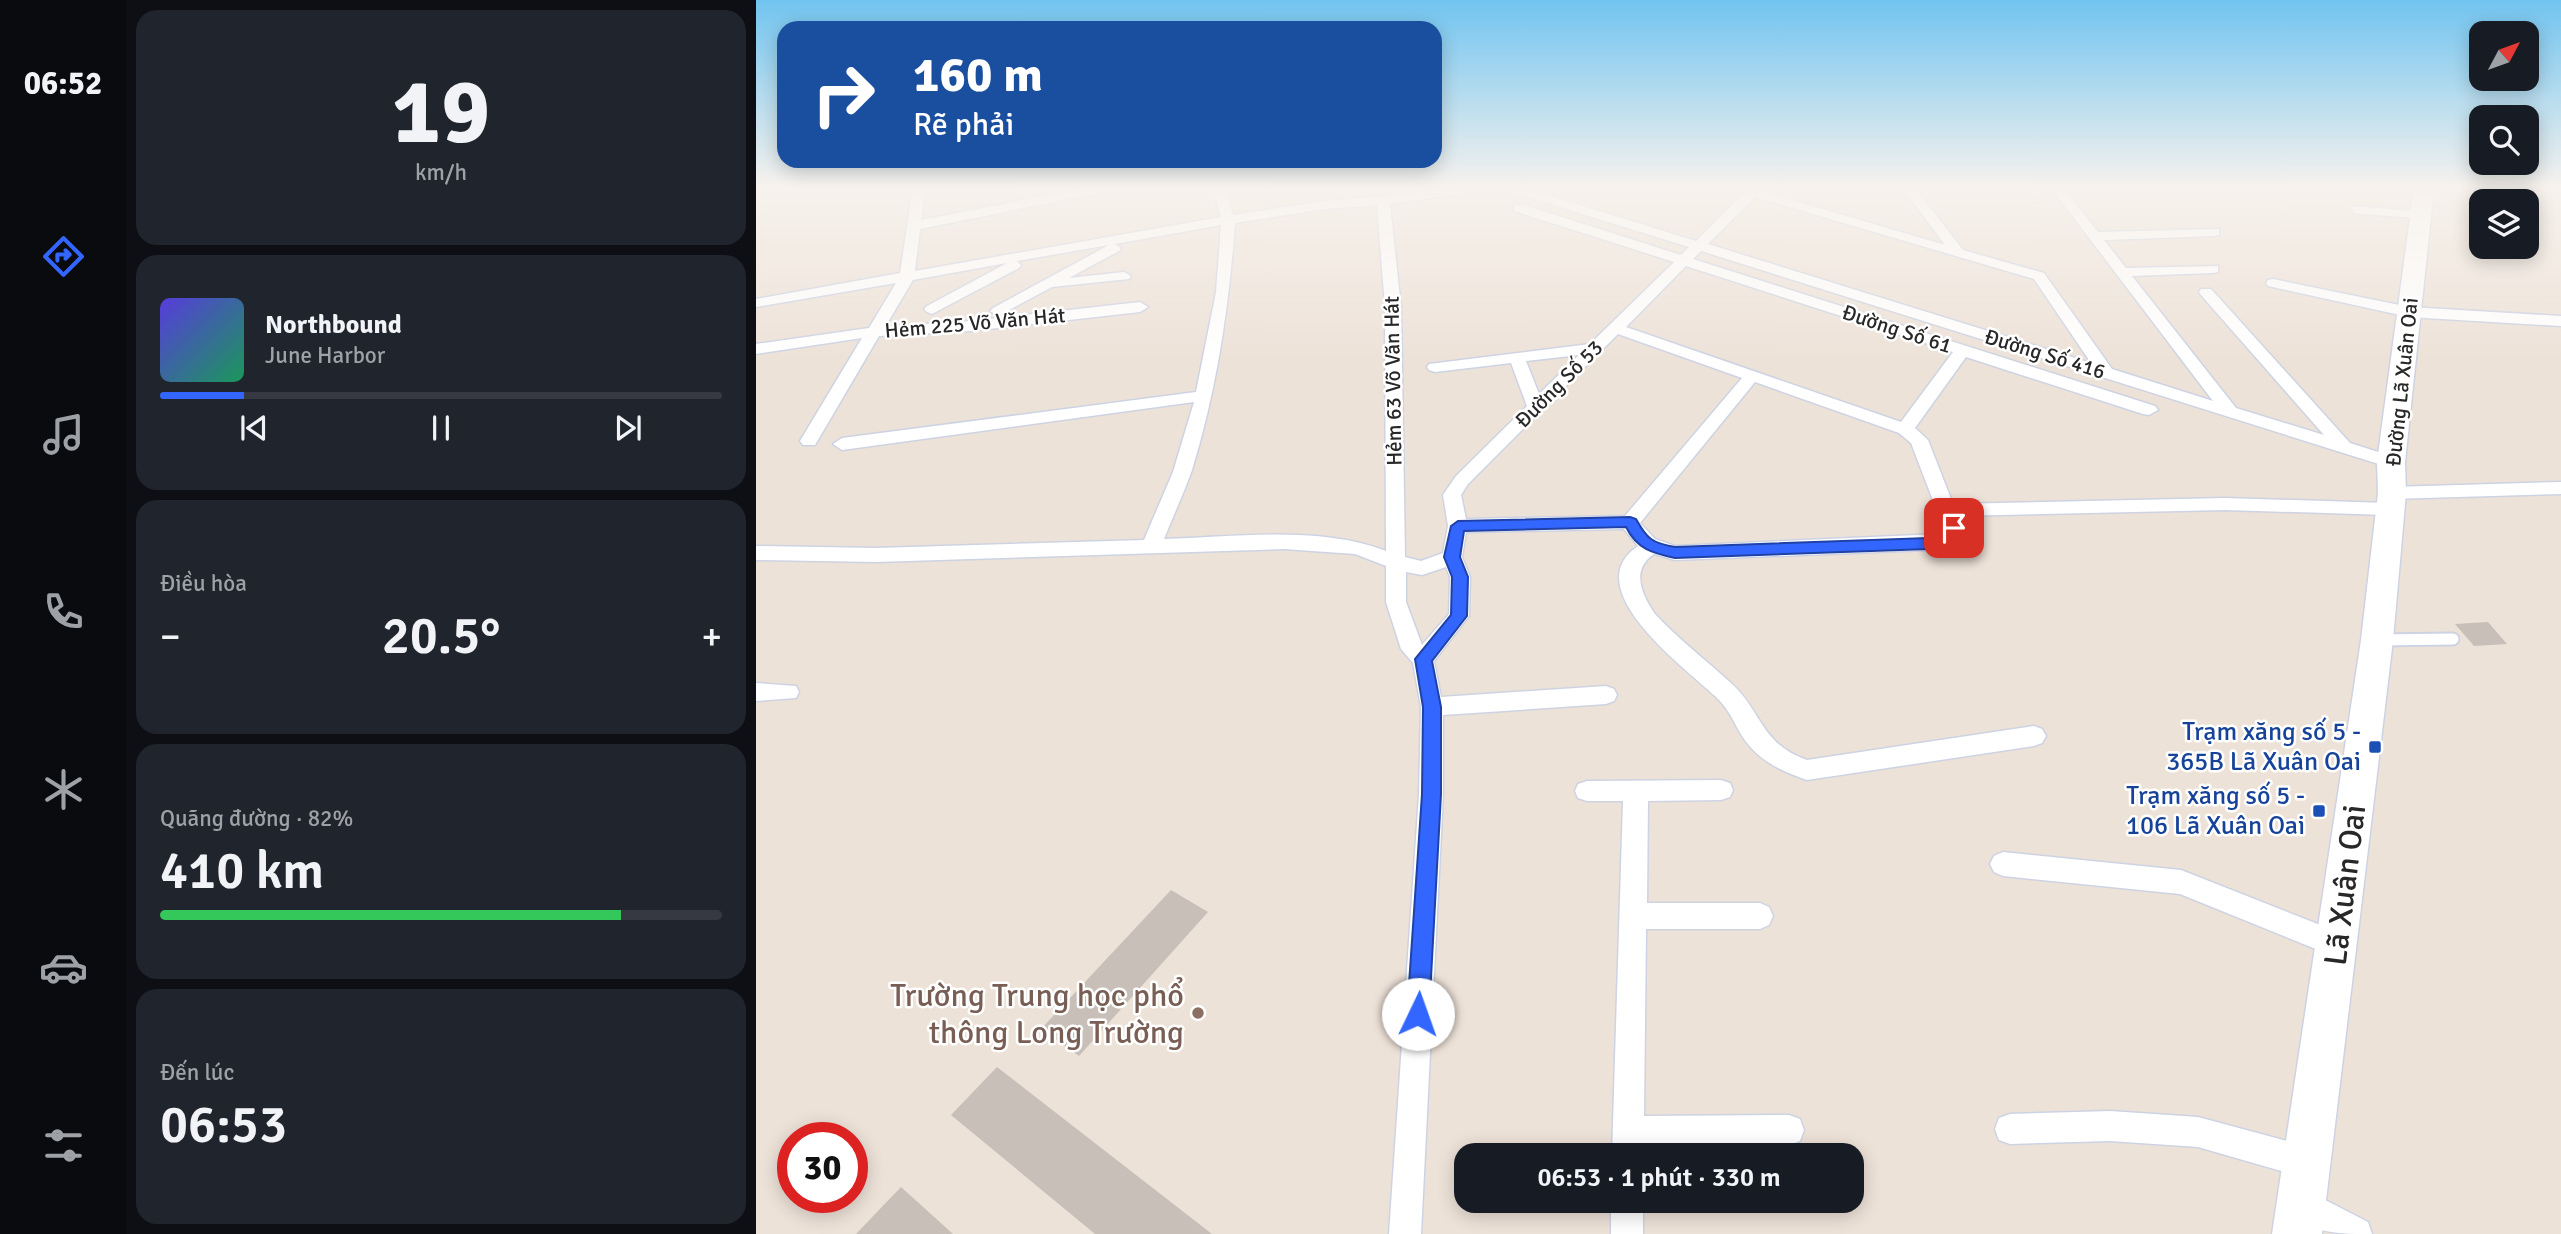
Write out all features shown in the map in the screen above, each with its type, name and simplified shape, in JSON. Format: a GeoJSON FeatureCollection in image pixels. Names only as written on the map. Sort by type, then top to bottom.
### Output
{"type":"FeatureCollection","features":[{"type":"Feature","properties":{"kind":"main road","name":"Đường Lã Xuân Oai"},"geometry":{"type":"LineString","coordinates":[[2390,488],[2418,246]]}},
{"type":"Feature","properties":{"kind":"main road","name":"Lã Xuân Oai"},"geometry":{"type":"LineString","coordinates":[[2299,1219],[2309,1163],[2377,640],[2390,488]]}},
{"type":"Feature","properties":{"kind":"street"},"geometry":{"type":"LineString","coordinates":[[907,277],[911,246]]}},
{"type":"Feature","properties":{"kind":"street"},"geometry":{"type":"LineString","coordinates":[[756,303],[1093,246]]}},
{"type":"Feature","properties":{"kind":"street"},"geometry":{"type":"LineString","coordinates":[[998,311],[1120,246]]}},
{"type":"Feature","properties":{"kind":"street"},"geometry":{"type":"LineString","coordinates":[[1150,548],[1182,472],[1204,396],[1223,292],[1226,246]]}},
{"type":"Feature","properties":{"kind":"street","name":"Hẻm 63 Võ Văn Hát"},"geometry":{"type":"LineString","coordinates":[[1387,246],[1393,307],[1396,601],[1412,649],[1423,659]]}},
{"type":"Feature","properties":{"kind":"street","name":"Đường Số 61"},"geometry":{"type":"LineString","coordinates":[[1638,246],[2149,411]]}},
{"type":"Feature","properties":{"kind":"street","name":"Đường Số 53"},"geometry":{"type":"LineString","coordinates":[[1452,557],[1458,526],[1452,495],[1462,480],[1698,246]]}},
{"type":"Feature","properties":{"kind":"street","name":"Đường Số 416"},"geometry":{"type":"LineString","coordinates":[[1701,246],[2345,447],[2390,488]]}},
{"type":"Feature","properties":{"kind":"street"},"geometry":{"type":"LineString","coordinates":[[1934,246],[2039,276],[2106,373]]}},
{"type":"Feature","properties":{"kind":"street"},"geometry":{"type":"LineString","coordinates":[[1952,246],[1958,253]]}},
{"type":"Feature","properties":{"kind":"street"},"geometry":{"type":"LineString","coordinates":[[2103,246],[2231,412]]}},
{"type":"Feature","properties":{"kind":"street"},"geometry":{"type":"LineString","coordinates":[[932,309],[1032,256]]}},
{"type":"Feature","properties":{"kind":"street"},"geometry":{"type":"LineString","coordinates":[[2123,272],[2213,269]]}},
{"type":"Feature","properties":{"kind":"street"},"geometry":{"type":"LineString","coordinates":[[1043,286],[1124,276]]}},
{"type":"Feature","properties":{"kind":"street","name":"Hẻm 225 Võ Văn Hát"},"geometry":{"type":"LineString","coordinates":[[874,332],[907,277]]}},
{"type":"Feature","properties":{"kind":"street"},"geometry":{"type":"LineString","coordinates":[[2273,283],[2409,312],[2561,321]]}},
{"type":"Feature","properties":{"kind":"street"},"geometry":{"type":"LineString","coordinates":[[2206,292],[2345,447]]}},
{"type":"Feature","properties":{"kind":"street","name":"Hẻm 225 Võ Văn Hát"},"geometry":{"type":"LineString","coordinates":[[874,332],[971,326],[1140,307]]}},
{"type":"Feature","properties":{"kind":"street"},"geometry":{"type":"LineString","coordinates":[[1615,328],[1905,429],[1919,440],[1954,528],[1947,539],[1929,543],[1675,552],[1651,547],[1637,534],[1630,522]]}},
{"type":"Feature","properties":{"kind":"street"},"geometry":{"type":"LineString","coordinates":[[756,349],[874,332]]}},
{"type":"Feature","properties":{"kind":"street"},"geometry":{"type":"LineString","coordinates":[[809,441],[874,332]]}},
{"type":"Feature","properties":{"kind":"street"},"geometry":{"type":"LineString","coordinates":[[1435,367],[1595,348]]}},
{"type":"Feature","properties":{"kind":"street"},"geometry":{"type":"LineString","coordinates":[[1905,429],[1963,350]]}},
{"type":"Feature","properties":{"kind":"street"},"geometry":{"type":"LineString","coordinates":[[1517,358],[1536,406]]}},
{"type":"Feature","properties":{"kind":"street"},"geometry":{"type":"LineString","coordinates":[[1458,526],[1630,522],[1752,376]]}},
{"type":"Feature","properties":{"kind":"street"},"geometry":{"type":"LineString","coordinates":[[842,444],[1204,396]]}},
{"type":"Feature","properties":{"kind":"street"},"geometry":{"type":"LineString","coordinates":[[1948,510],[2225,504],[2390,488],[2561,488]]}},
{"type":"Feature","properties":{"kind":"street"},"geometry":{"type":"LineString","coordinates":[[756,553],[876,555],[1284,542],[1357,547],[1394,562],[1422,568],[1452,557],[1460,577],[1459,616],[1423,659],[1432,707],[1431,794],[1405,1234]]}},
{"type":"Feature","properties":{"kind":"street"},"geometry":{"type":"LineString","coordinates":[[1651,547],[1634,559],[1629,576],[1634,600],[1677,652],[1737,704],[1748,727],[1778,761],[1807,770],[2034,736]]}},
{"type":"Feature","properties":{"kind":"street"},"geometry":{"type":"LineString","coordinates":[[756,692],[788,692]]}},
{"type":"Feature","properties":{"kind":"street"},"geometry":{"type":"LineString","coordinates":[[1432,707],[1606,695]]}},
{"type":"Feature","properties":{"kind":"street"},"geometry":{"type":"LineString","coordinates":[[1636,790],[1629,1143],[1788,1130]]}},
{"type":"Feature","properties":{"kind":"street"},"geometry":{"type":"LineString","coordinates":[[1587,791],[1721,790]]}},
{"type":"Feature","properties":{"kind":"street"},"geometry":{"type":"LineString","coordinates":[[2003,864],[2181,882],[2338,946]]}},
{"type":"Feature","properties":{"kind":"street"},"geometry":{"type":"LineString","coordinates":[[1634,916],[1760,916]]}},
{"type":"Feature","properties":{"kind":"street"},"geometry":{"type":"LineString","coordinates":[[2010,1129],[2110,1126],[2198,1132],[2309,1163]]}},
{"type":"Feature","properties":{"kind":"street"},"geometry":{"type":"LineString","coordinates":[[1627,1234],[1628,1213]]}},
{"type":"Feature","properties":{"kind":"street"},"geometry":{"type":"LineString","coordinates":[[2299,1219],[2356,1234]]}},
{"type":"Feature","properties":{"kind":"lane"},"geometry":{"type":"LineString","coordinates":[[2377,640],[2453,639]]}},
{"type":"Feature","properties":{"kind":"building"},"geometry":{"type":"Polygon","coordinates":[[[2488,622],[2507,644],[2474,646],[2455,624],[2488,622]]]}},
{"type":"Feature","properties":{"kind":"building"},"geometry":{"type":"Polygon","coordinates":[[[1171,890],[1208,912],[1079,1056],[1041,1029],[1171,890]]]}},
{"type":"Feature","properties":{"kind":"building"},"geometry":{"type":"Polygon","coordinates":[[[997,1067],[1212,1234],[1095,1234],[951,1115],[997,1067]]]}},
{"type":"Feature","properties":{"kind":"building"},"geometry":{"type":"Polygon","coordinates":[[[901,1187],[953,1234],[856,1234],[901,1187]]]}},
{"type":"Feature","properties":{"kind":"place","name":"Trạm xăng số 5 - 365B Lã Xuân Oai"},"geometry":{"type":"Point","coordinates":[2375,747]}},
{"type":"Feature","properties":{"kind":"place","name":"Trạm xăng số 5 - 106 Lã Xuân Oai"},"geometry":{"type":"Point","coordinates":[2319,811]}},
{"type":"Feature","properties":{"kind":"place","name":"Trường Trung học phổ thông Long Trường"},"geometry":{"type":"Point","coordinates":[1198,1013]}},
{"type":"Feature","properties":{"kind":"route"},"geometry":{"type":"LineString","coordinates":[[1418,1014],[1431,794],[1432,707],[1423,659],[1459,616],[1460,577],[1452,557],[1458,526],[1630,522],[1637,534],[1651,547],[1675,552],[1929,543],[1947,539],[1954,528]]}}]}
